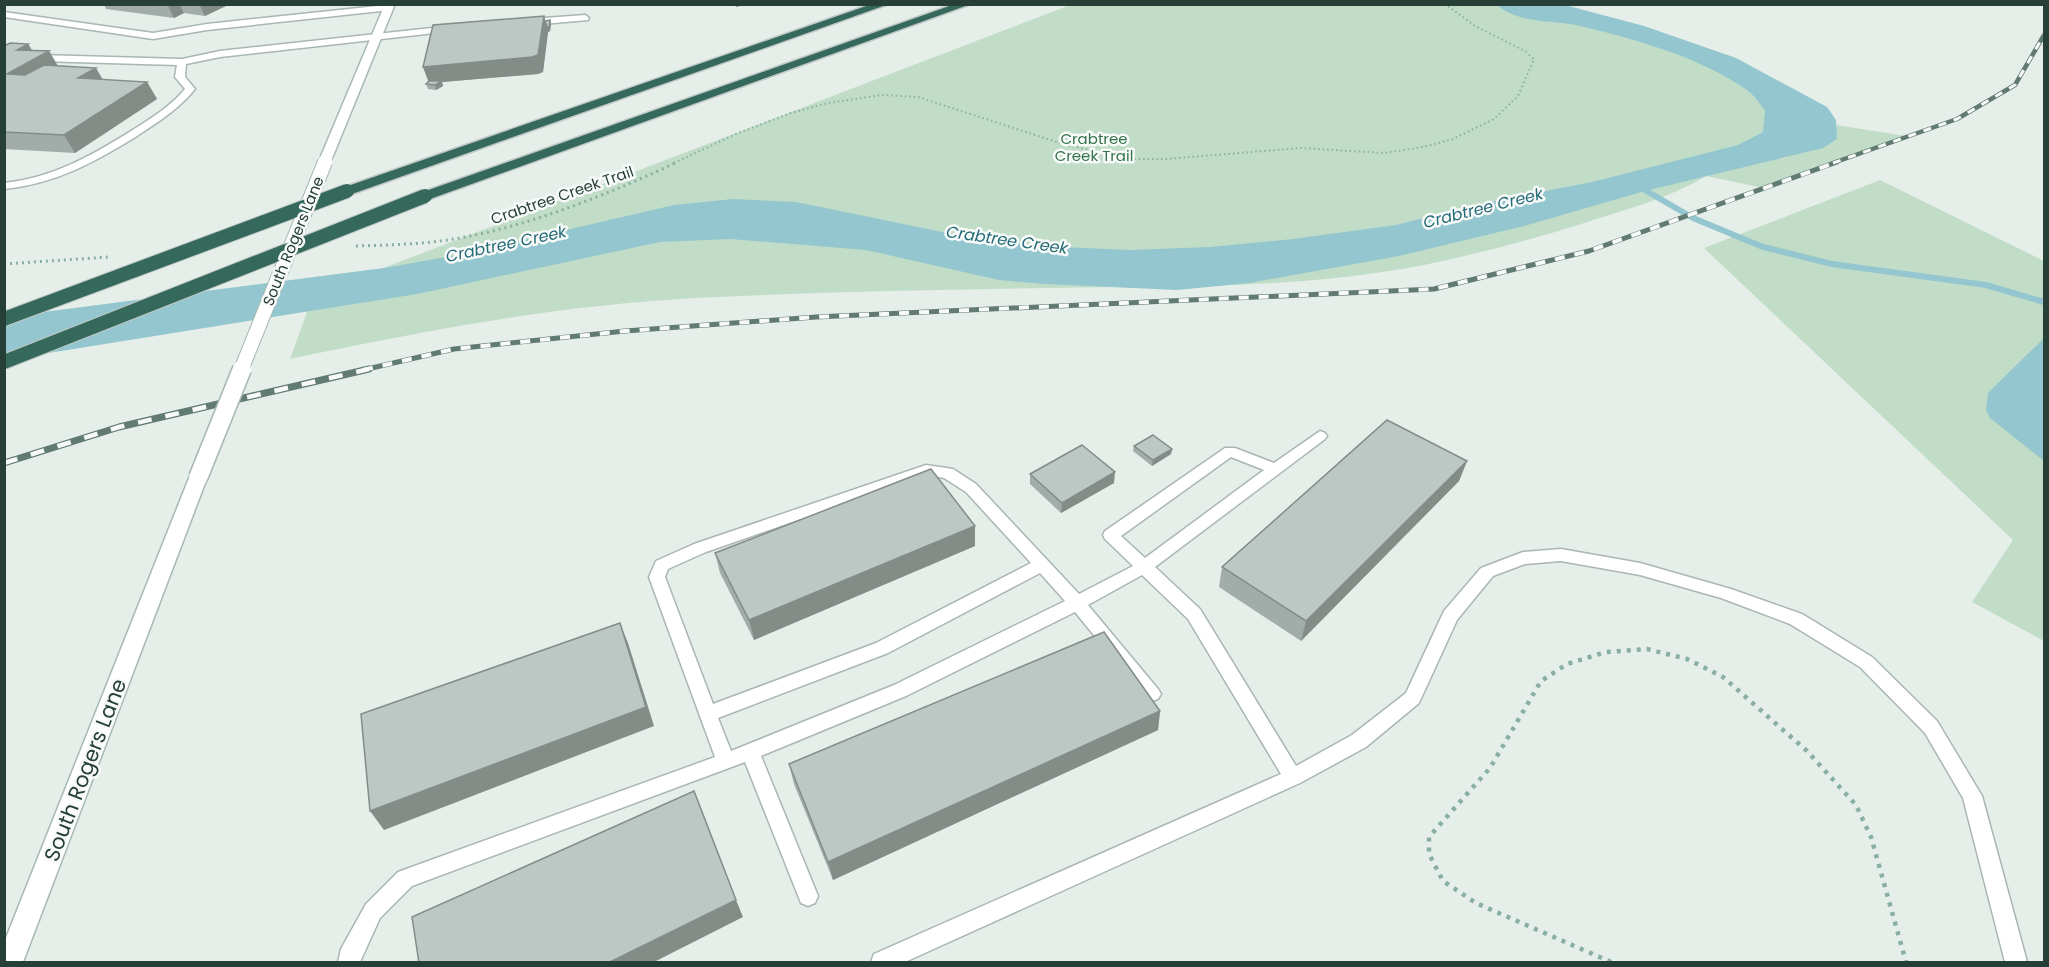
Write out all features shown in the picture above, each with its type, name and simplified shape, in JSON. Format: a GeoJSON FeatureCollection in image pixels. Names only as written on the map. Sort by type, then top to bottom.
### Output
{"type":"FeatureCollection","features":[{"type":"Feature","properties":{"kind":"highway"},"geometry":{"type":"LineString","coordinates":[[4,319],[347,192],[772,41],[884,4]]}},
{"type":"Feature","properties":{"kind":"highway"},"geometry":{"type":"LineString","coordinates":[[4,362],[425,196],[966,4]]}},
{"type":"Feature","properties":{"kind":"street","name":"South Rogers Lane"},"geometry":{"type":"LineString","coordinates":[[10,963],[198,478],[388,6]]}},
{"type":"Feature","properties":{"kind":"lane"},"geometry":{"type":"LineString","coordinates":[[305,17],[312,4]]}},
{"type":"Feature","properties":{"kind":"lane"},"geometry":{"type":"LineString","coordinates":[[4,14],[153,36],[388,6]]}},
{"type":"Feature","properties":{"kind":"lane"},"geometry":{"type":"LineString","coordinates":[[517,23],[585,18]]}},
{"type":"Feature","properties":{"kind":"lane"},"geometry":{"type":"LineString","coordinates":[[4,57],[107,62],[122,60],[182,62],[220,54],[460,28]]}},
{"type":"Feature","properties":{"kind":"lane"},"geometry":{"type":"LineString","coordinates":[[4,52],[116,57],[122,60]]}},
{"type":"Feature","properties":{"kind":"lane"},"geometry":{"type":"LineString","coordinates":[[4,186],[19,186],[54,177],[88,163],[178,104],[190,89],[180,77],[182,62]]}},
{"type":"Feature","properties":{"kind":"lane"},"geometry":{"type":"LineString","coordinates":[[350,963],[349,957],[373,911],[405,879],[750,751],[864,706],[1004,642],[1144,567],[1320,436]]}},
{"type":"Feature","properties":{"kind":"lane"},"geometry":{"type":"LineString","coordinates":[[1275,469],[1230,452],[1111,536],[1194,614],[1293,777]]}},
{"type":"Feature","properties":{"kind":"lane"},"geometry":{"type":"LineString","coordinates":[[725,760],[657,577],[662,565],[700,548],[926,470],[948,473],[971,488],[1077,603],[1152,694]]}},
{"type":"Feature","properties":{"kind":"lane"},"geometry":{"type":"LineString","coordinates":[[882,963],[1293,777],[1359,741],[1413,698],[1450,616],[1487,572],[1523,558],[1561,555],[1640,569],[1725,593],[1796,619],[1866,662],[1931,727],[1972,796],[2016,963]]}},
{"type":"Feature","properties":{"kind":"lane"},"geometry":{"type":"LineString","coordinates":[[708,714],[882,648],[1042,565]]}},
{"type":"Feature","properties":{"kind":"lane"},"geometry":{"type":"LineString","coordinates":[[750,751],[808,896]]}},
{"type":"Feature","properties":{"kind":"path","name":"Crabtree Creek Trail"},"geometry":{"type":"LineString","coordinates":[[345,246],[410,245],[471,236],[526,221],[635,182],[736,134],[791,113],[828,103],[882,94],[918,97],[1066,146],[1131,159],[1166,159],[1301,148],[1384,153],[1423,147],[1453,139],[1494,119],[1518,96],[1534,59],[1525,51],[1476,26],[1445,4]]}},
{"type":"Feature","properties":{"kind":"path"},"geometry":{"type":"LineString","coordinates":[[4,264],[118,256]]}},
{"type":"Feature","properties":{"kind":"path"},"geometry":{"type":"LineString","coordinates":[[1611,963],[1476,903],[1443,881],[1429,854],[1429,837],[1490,768],[1541,681],[1567,664],[1606,652],[1647,650],[1687,660],[1723,677],[1807,751],[1856,805],[1871,837],[1906,963]]}},
{"type":"Feature","properties":{"kind":"green space","name":"Crabtree Creek Trail"},"geometry":{"type":"Polygon","coordinates":[[[1070,5],[1541,5],[1684,48],[1804,120],[1906,136],[1768,189],[1706,176],[1660,198],[1559,231],[1463,256],[1378,273],[1238,285],[829,293],[645,301],[492,321],[290,359],[313,295],[1070,5]]]}},
{"type":"Feature","properties":{"kind":"green space"},"geometry":{"type":"Polygon","coordinates":[[[1880,180],[2044,261],[2044,641],[1972,602],[2013,540],[1704,248],[1880,180]]]}},
{"type":"Feature","properties":{"kind":"water","name":"Crabtree Creek"},"geometry":{"type":"Polygon","coordinates":[[[1497,5],[1565,5],[1644,26],[1736,58],[1827,107],[1836,120],[1837,139],[1823,148],[1645,191],[1524,226],[1399,256],[1249,283],[1177,290],[1045,284],[999,280],[866,250],[730,239],[660,242],[417,294],[5,360],[5,317],[384,268],[463,254],[674,205],[733,199],[796,202],[962,236],[1041,246],[1129,250],[1210,247],[1293,239],[1396,225],[1485,203],[1592,182],[1738,145],[1763,132],[1765,111],[1754,97],[1728,78],[1708,68],[1665,50],[1620,36],[1576,25],[1524,18],[1505,11],[1497,5]]]}},
{"type":"Feature","properties":{"kind":"water"},"geometry":{"type":"Polygon","coordinates":[[[2044,338],[2044,461],[1990,418],[1986,410],[1988,393],[2044,338]]]}},
{"type":"Feature","properties":{"kind":"building"},"geometry":{"type":"Polygon","coordinates":[[[544,16],[538,55],[423,67],[433,25],[544,16]]]}},
{"type":"Feature","properties":{"kind":"building"},"geometry":{"type":"Polygon","coordinates":[[[550,20],[549,27],[547,27],[545,21],[550,20]]]}},
{"type":"Feature","properties":{"kind":"building"},"geometry":{"type":"Polygon","coordinates":[[[10,43],[28,44],[17,50],[49,51],[7,74],[25,75],[44,65],[96,68],[78,78],[147,82],[64,135],[4,132],[4,46],[10,43]]]}},
{"type":"Feature","properties":{"kind":"building"},"geometry":{"type":"Polygon","coordinates":[[[429,81],[442,81],[435,85],[426,84],[429,81]]]}},
{"type":"Feature","properties":{"kind":"building"},"geometry":{"type":"Polygon","coordinates":[[[1387,420],[1467,461],[1306,621],[1222,567],[1387,420]]]}},
{"type":"Feature","properties":{"kind":"building"},"geometry":{"type":"Polygon","coordinates":[[[1153,435],[1172,449],[1153,460],[1134,446],[1153,435]]]}},
{"type":"Feature","properties":{"kind":"building"},"geometry":{"type":"Polygon","coordinates":[[[1082,445],[1115,472],[1062,503],[1030,474],[1082,445]]]}},
{"type":"Feature","properties":{"kind":"building"},"geometry":{"type":"Polygon","coordinates":[[[931,469],[975,526],[749,620],[715,553],[931,469]]]}},
{"type":"Feature","properties":{"kind":"building"},"geometry":{"type":"Polygon","coordinates":[[[620,623],[646,707],[370,811],[361,714],[620,623]]]}},
{"type":"Feature","properties":{"kind":"building"},"geometry":{"type":"Polygon","coordinates":[[[1104,632],[1160,711],[828,862],[789,764],[1104,632]]]}},
{"type":"Feature","properties":{"kind":"building"},"geometry":{"type":"Polygon","coordinates":[[[694,791],[736,900],[608,963],[419,963],[412,917],[694,791]]]}},
{"type":"Feature","properties":{"kind":"waterway"},"geometry":{"type":"LineString","coordinates":[[1638,186],[1693,218],[1763,247],[1832,264],[1986,285],[2044,302]]}},
{"type":"Feature","properties":{"kind":"railway"},"geometry":{"type":"LineString","coordinates":[[1833,163],[1957,119],[2015,85],[2044,35]]}},
{"type":"Feature","properties":{"kind":"railway"},"geometry":{"type":"LineString","coordinates":[[363,370],[454,349],[625,331],[816,317],[1434,289],[1589,251],[1837,162]]}},
{"type":"Feature","properties":{"kind":"railway"},"geometry":{"type":"LineString","coordinates":[[4,463],[119,427],[369,369]]}}]}
